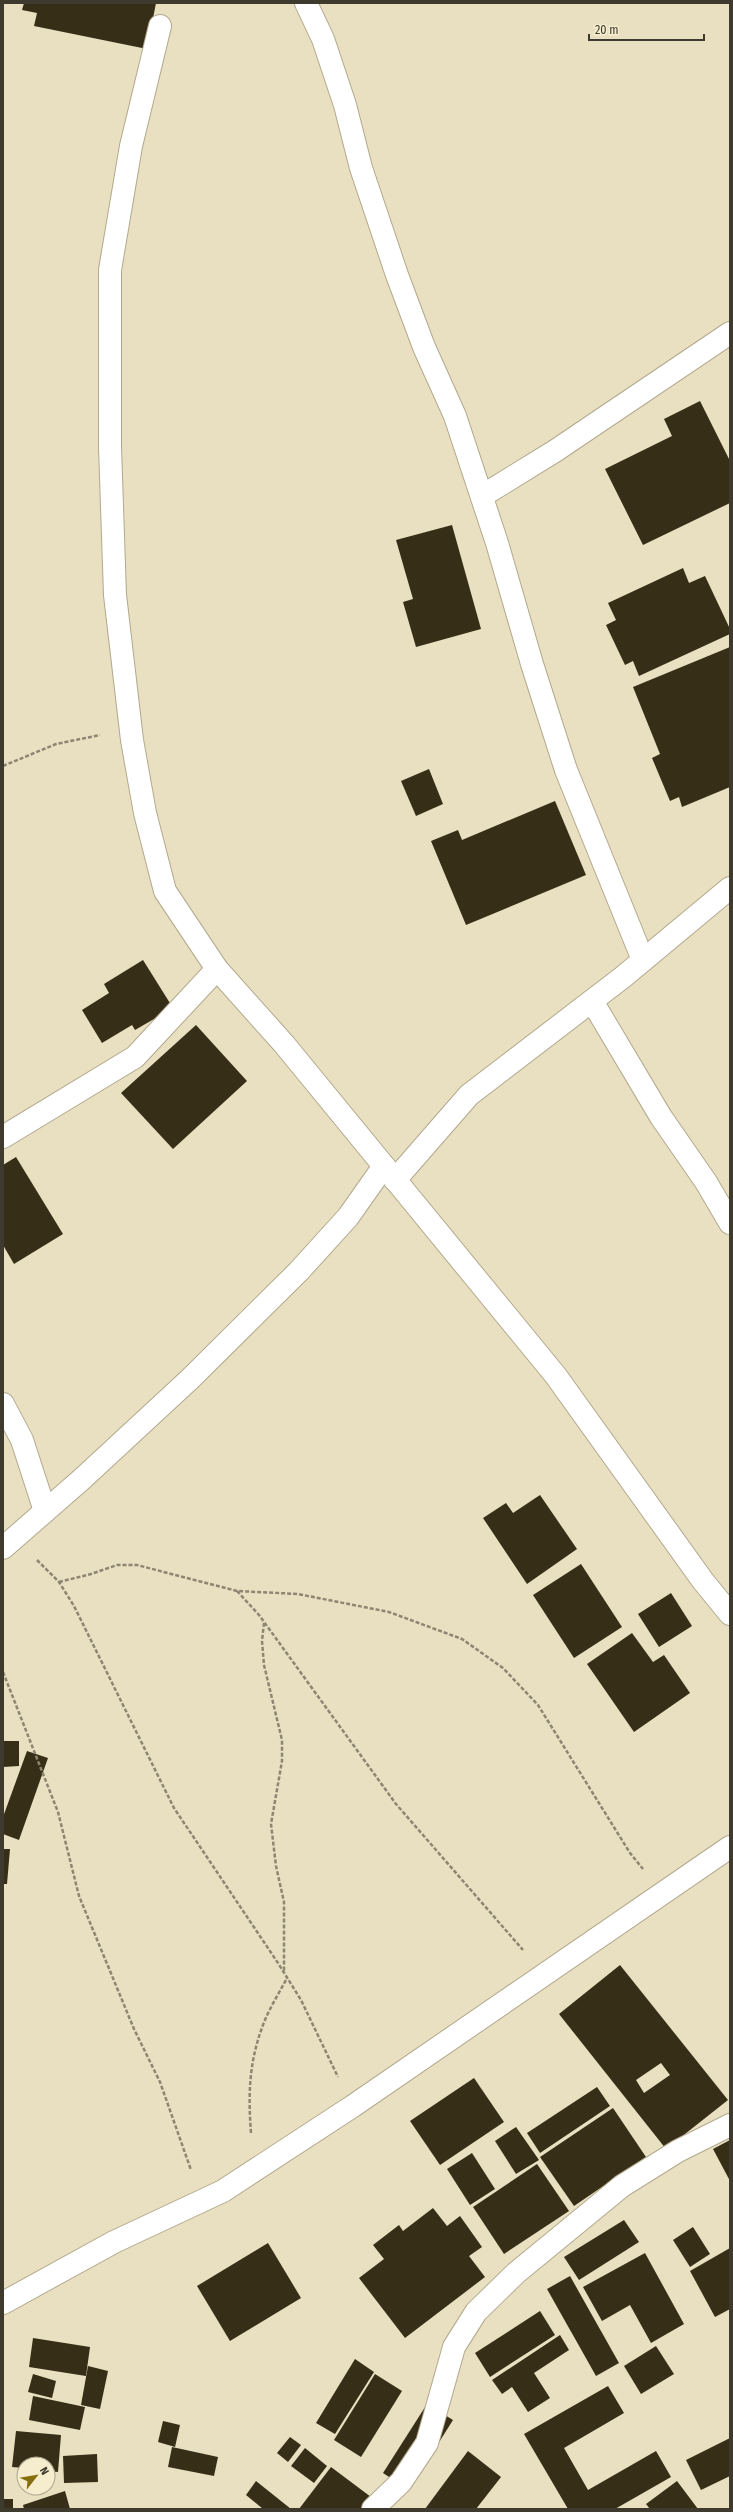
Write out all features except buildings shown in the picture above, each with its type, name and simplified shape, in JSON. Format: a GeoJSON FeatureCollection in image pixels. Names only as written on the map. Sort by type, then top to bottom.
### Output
{"type":"FeatureCollection","features":[{"type":"Feature","properties":{"kind":"street"},"geometry":{"type":"LineString","coordinates":[[306,3],[325,47],[345,105],[361,168],[397,274],[424,347],[455,416],[482,496],[566,770],[644,960]]}},
{"type":"Feature","properties":{"kind":"street"},"geometry":{"type":"LineString","coordinates":[[160,26],[131,146],[110,270],[110,447],[115,595],[132,740],[145,813],[165,891],[217,969],[284,1044],[556,1376],[703,1581],[730,1614]]}},
{"type":"Feature","properties":{"kind":"street"},"geometry":{"type":"LineString","coordinates":[[482,496],[555,451],[730,333]]}},
{"type":"Feature","properties":{"kind":"street"},"geometry":{"type":"LineString","coordinates":[[4,1546],[45,1511],[184,1384],[299,1271],[390,1173],[469,1095],[644,960],[730,888]]}},
{"type":"Feature","properties":{"kind":"street"},"geometry":{"type":"LineString","coordinates":[[3,1137],[135,1057],[217,969]]}},
{"type":"Feature","properties":{"kind":"street"},"geometry":{"type":"LineString","coordinates":[[592,1000],[661,1117],[706,1182],[730,1223]]}},
{"type":"Feature","properties":{"kind":"street"},"geometry":{"type":"LineString","coordinates":[[3,1404],[22,1440],[45,1511]]}},
{"type":"Feature","properties":{"kind":"street"},"geometry":{"type":"LineString","coordinates":[[3,2303],[114,2242],[223,2191],[353,2106],[664,1894],[730,1847]]}},
{"type":"Feature","properties":{"kind":"street"},"geometry":{"type":"LineString","coordinates":[[372,2509],[401,2482],[427,2443],[454,2347],[476,2312],[516,2273],[622,2186],[678,2151],[730,2125]]}},
{"type":"Feature","properties":{"kind":"path"},"geometry":{"type":"LineString","coordinates":[[3,766],[56,744],[96,734],[132,740]]}},
{"type":"Feature","properties":{"kind":"path"},"geometry":{"type":"LineString","coordinates":[[4,1546],[23,1551],[42,1563],[59,1582],[95,1645],[174,1808],[284,1972],[353,2106]]}},
{"type":"Feature","properties":{"kind":"path"},"geometry":{"type":"LineString","coordinates":[[59,1582],[91,1574],[117,1564],[137,1565],[237,1591],[298,1594],[389,1612],[462,1639],[503,1668],[538,1705],[630,1853],[664,1894]]}},
{"type":"Feature","properties":{"kind":"path"},"geometry":{"type":"LineString","coordinates":[[237,1591],[264,1622],[396,1804],[544,1975]]}},
{"type":"Feature","properties":{"kind":"path"},"geometry":{"type":"LineString","coordinates":[[264,1622],[262,1641],[264,1665],[282,1740],[282,1761],[271,1824],[276,1866],[284,1902],[284,1972]]}},
{"type":"Feature","properties":{"kind":"path"},"geometry":{"type":"LineString","coordinates":[[3,1672],[58,1812],[79,1896],[134,2029],[160,2082],[182,2140],[201,2201]]}},
{"type":"Feature","properties":{"kind":"path"},"geometry":{"type":"LineString","coordinates":[[254,2170],[248,2103],[250,2077],[255,2050],[263,2023],[287,1978]]}}]}
